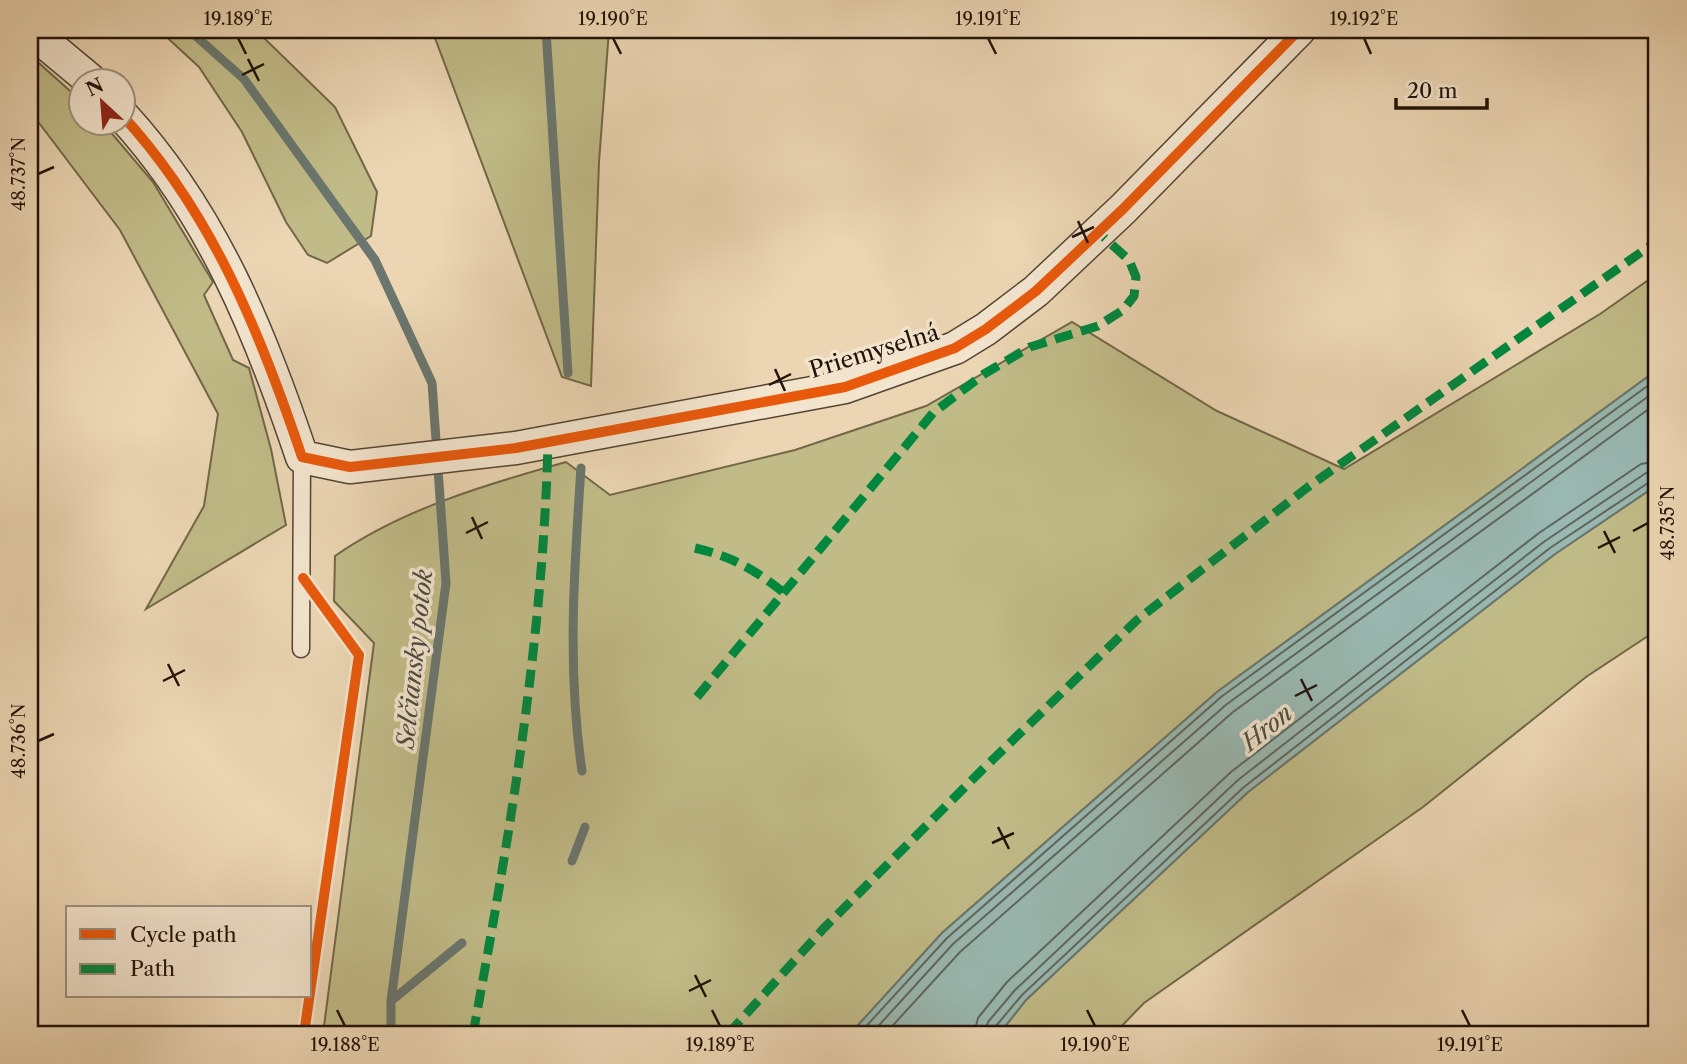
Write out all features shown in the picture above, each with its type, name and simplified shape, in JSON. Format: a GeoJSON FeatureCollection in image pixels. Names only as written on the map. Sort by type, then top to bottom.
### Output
{"type":"FeatureCollection","features":[{"type":"Feature","properties":{"kind":"street"},"geometry":{"type":"LineString","coordinates":[[30,30],[73,66]]}},
{"type":"Feature","properties":{"kind":"street","name":"Priemyselná"},"geometry":{"type":"LineString","coordinates":[[302,457],[350,467],[516,448],[845,387],[955,348],[986,329],[1036,291],[1122,209],[1299,30]]}},
{"type":"Feature","properties":{"kind":"street"},"geometry":{"type":"LineString","coordinates":[[136,131],[170,173],[230,270],[269,362],[302,457]]}},
{"type":"Feature","properties":{"kind":"lane"},"geometry":{"type":"LineString","coordinates":[[302,457],[302,649]]}},
{"type":"Feature","properties":{"kind":"shaded area"},"geometry":{"type":"Polygon","coordinates":[[[159,30],[253,30],[260,34],[335,107],[377,192],[371,236],[327,263],[308,255],[286,222],[242,132],[199,67],[159,30]]]}},
{"type":"Feature","properties":{"kind":"shaded area"},"geometry":{"type":"Polygon","coordinates":[[[432,30],[609,30],[599,162],[591,386],[562,377],[432,30]]]}},
{"type":"Feature","properties":{"kind":"shaded area"},"geometry":{"type":"Polygon","coordinates":[[[30,55],[66,87],[66,136],[114,136],[153,182],[213,282],[204,295],[233,360],[249,368],[271,449],[286,525],[146,609],[204,506],[218,414],[120,230],[30,111],[30,55]]]}},
{"type":"Feature","properties":{"kind":"shaded area"},"geometry":{"type":"Polygon","coordinates":[[[1657,274],[1657,370],[1217,692],[942,933],[850,1034],[323,1034],[374,643],[334,601],[335,556],[361,539],[446,500],[566,462],[610,495],[795,450],[926,406],[1072,322],[1217,411],[1344,469],[1600,314],[1657,274]]]}},
{"type":"Feature","properties":{"kind":"shaded area"},"geometry":{"type":"Polygon","coordinates":[[[1657,485],[1657,630],[1586,677],[1423,807],[1144,1003],[1114,1034],[999,1034],[1026,1000],[1248,792],[1555,554],[1657,485]]]}},
{"type":"Feature","properties":{"kind":"water","name":"Hron"},"geometry":{"type":"Polygon","coordinates":[[[1657,370],[1657,485],[1555,554],[1248,792],[1026,1000],[999,1034],[850,1034],[942,933],[1217,692],[1657,370]]]}},
{"type":"Feature","properties":{"kind":"waterway","name":"Selčiansky potok"},"geometry":{"type":"LineString","coordinates":[[189,30],[244,79],[375,260],[432,383],[446,583],[391,1001],[391,1034]]}},
{"type":"Feature","properties":{"kind":"waterway"},"geometry":{"type":"LineString","coordinates":[[546,30],[568,373]]}},
{"type":"Feature","properties":{"kind":"waterway"},"geometry":{"type":"LineString","coordinates":[[581,468],[574,582],[573,658],[582,771]]}},
{"type":"Feature","properties":{"kind":"waterway"},"geometry":{"type":"LineString","coordinates":[[572,861],[585,827]]}},
{"type":"Feature","properties":{"kind":"waterway"},"geometry":{"type":"LineString","coordinates":[[391,1001],[462,943]]}},
{"type":"Feature","properties":{"kind":"marked path"},"geometry":{"type":"LineString","coordinates":[[697,697],[933,413],[984,374],[1030,347],[1098,326],[1123,310],[1134,296],[1136,277],[1129,260],[1098,232]]}},
{"type":"Feature","properties":{"kind":"marked path"},"geometry":{"type":"LineString","coordinates":[[728,1034],[824,928],[1137,620],[1308,487],[1657,241]]}},
{"type":"Feature","properties":{"kind":"marked path"},"geometry":{"type":"LineString","coordinates":[[473,1034],[511,814],[532,666],[545,517],[548,442]]}},
{"type":"Feature","properties":{"kind":"marked path"},"geometry":{"type":"LineString","coordinates":[[695,548],[742,564],[783,592]]}},
{"type":"Feature","properties":{"kind":"cycle path"},"geometry":{"type":"LineString","coordinates":[[136,132],[182,192],[230,276],[269,365],[302,457],[350,467],[516,448],[845,387],[955,348],[986,329],[1036,291],[1123,209],[1299,30]]}},
{"type":"Feature","properties":{"kind":"cycle path"},"geometry":{"type":"LineString","coordinates":[[303,578],[359,655],[312,979]]}},
{"type":"Feature","properties":{"kind":"cycle path"},"geometry":{"type":"LineString","coordinates":[[304,1034],[309,998]]}}]}
